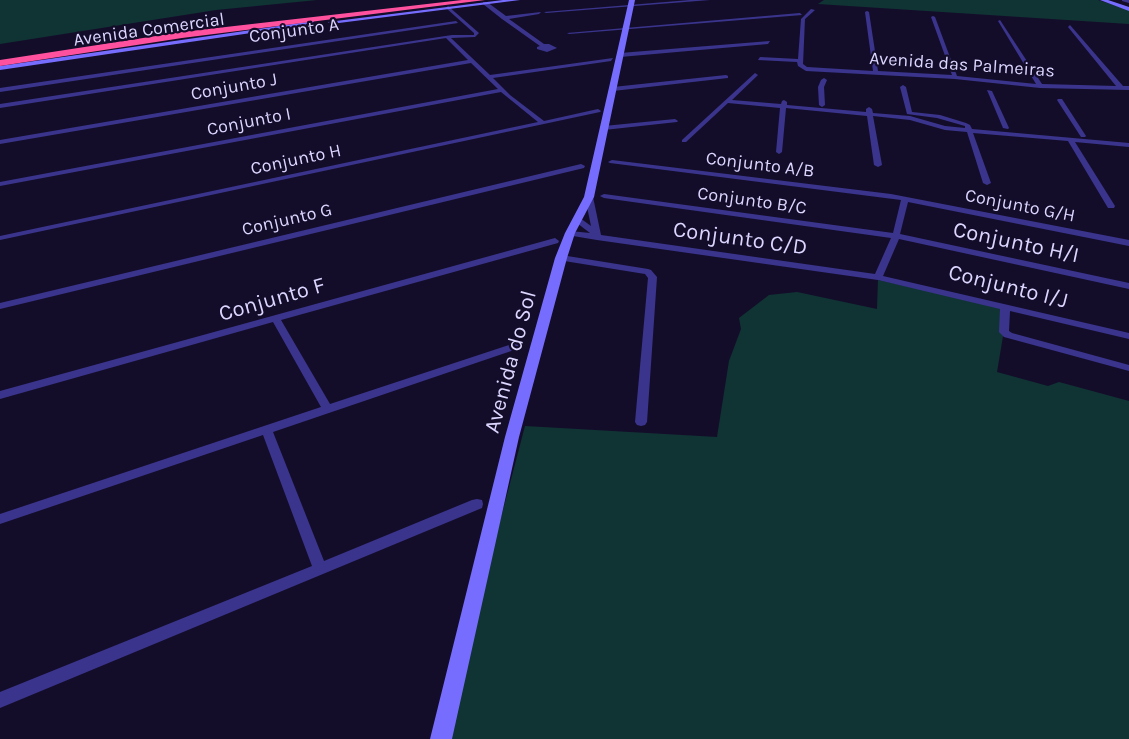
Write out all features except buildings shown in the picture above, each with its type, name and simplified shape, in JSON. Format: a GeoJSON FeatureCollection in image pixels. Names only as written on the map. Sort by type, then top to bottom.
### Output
{"type":"FeatureCollection","features":[{"type":"Feature","properties":{"kind":"highway"},"geometry":{"type":"LineString","coordinates":[[182,32],[335,19],[427,0]]}},
{"type":"Feature","properties":{"kind":"highway"},"geometry":{"type":"LineString","coordinates":[[0,56],[401,5],[483,2]]}},
{"type":"Feature","properties":{"kind":"highway"},"geometry":{"type":"LineString","coordinates":[[302,22],[313,22]]}},
{"type":"Feature","properties":{"kind":"highway"},"geometry":{"type":"LineString","coordinates":[[0,63],[160,35]]}},
{"type":"Feature","properties":{"kind":"street"},"geometry":{"type":"LineString","coordinates":[[483,2],[517,0]]}},
{"type":"Feature","properties":{"kind":"street"},"geometry":{"type":"LineString","coordinates":[[546,12],[632,3],[708,0]]}},
{"type":"Feature","properties":{"kind":"street"},"geometry":{"type":"LineString","coordinates":[[1103,0],[1128,6]]}},
{"type":"Feature","properties":{"kind":"street"},"geometry":{"type":"LineString","coordinates":[[1124,0],[1128,6]]}},
{"type":"Feature","properties":{"kind":"street"},"geometry":{"type":"LineString","coordinates":[[483,2],[543,46]]}},
{"type":"Feature","properties":{"kind":"street"},"geometry":{"type":"LineString","coordinates":[[313,22],[446,3],[470,36]]}},
{"type":"Feature","properties":{"kind":"street","name":"Avenida do Sol"},"geometry":{"type":"LineString","coordinates":[[441,739],[512,437],[561,258],[570,233],[589,197],[613,88],[616,57],[632,3]]}},
{"type":"Feature","properties":{"kind":"street"},"geometry":{"type":"LineString","coordinates":[[759,59],[800,61],[803,19],[813,10]]}},
{"type":"Feature","properties":{"kind":"street"},"geometry":{"type":"LineString","coordinates":[[867,12],[876,74]]}},
{"type":"Feature","properties":{"kind":"street"},"geometry":{"type":"LineString","coordinates":[[504,18],[539,13]]}},
{"type":"Feature","properties":{"kind":"street"},"geometry":{"type":"LineString","coordinates":[[568,33],[801,14]]}},
{"type":"Feature","properties":{"kind":"street"},"geometry":{"type":"LineString","coordinates":[[933,17],[955,77]]}},
{"type":"Feature","properties":{"kind":"street","name":"Conjunto A"},"geometry":{"type":"LineString","coordinates":[[0,90],[457,21]]}},
{"type":"Feature","properties":{"kind":"street"},"geometry":{"type":"LineString","coordinates":[[1000,21],[1040,86]]}},
{"type":"Feature","properties":{"kind":"street","name":"Avenida Comercial"},"geometry":{"type":"LineString","coordinates":[[0,68],[302,22]]}},
{"type":"Feature","properties":{"kind":"street"},"geometry":{"type":"LineString","coordinates":[[1070,26],[1124,87]]}},
{"type":"Feature","properties":{"kind":"street"},"geometry":{"type":"LineString","coordinates":[[0,106],[452,41],[470,36]]}},
{"type":"Feature","properties":{"kind":"street"},"geometry":{"type":"LineString","coordinates":[[452,41],[470,36]]}},
{"type":"Feature","properties":{"kind":"street"},"geometry":{"type":"LineString","coordinates":[[452,41],[505,92],[545,123]]}},
{"type":"Feature","properties":{"kind":"street"},"geometry":{"type":"LineString","coordinates":[[489,77],[616,57],[768,42]]}},
{"type":"Feature","properties":{"kind":"street","name":"Avenida das Palmeiras"},"geometry":{"type":"LineString","coordinates":[[800,61],[801,67],[806,69],[955,77],[1040,86],[1124,87]]}},
{"type":"Feature","properties":{"kind":"street","name":"Conjunto J"},"geometry":{"type":"LineString","coordinates":[[0,142],[472,62]]}},
{"type":"Feature","properties":{"kind":"street"},"geometry":{"type":"LineString","coordinates":[[684,141],[755,75]]}},
{"type":"Feature","properties":{"kind":"street"},"geometry":{"type":"LineString","coordinates":[[613,88],[726,77]]}},
{"type":"Feature","properties":{"kind":"street"},"geometry":{"type":"LineString","coordinates":[[822,105],[821,87],[824,80]]}},
{"type":"Feature","properties":{"kind":"street"},"geometry":{"type":"LineString","coordinates":[[903,87],[909,113]]}},
{"type":"Feature","properties":{"kind":"street"},"geometry":{"type":"LineString","coordinates":[[989,91],[1006,128]]}},
{"type":"Feature","properties":{"kind":"street","name":"Conjunto I"},"geometry":{"type":"LineString","coordinates":[[0,184],[505,92]]}},
{"type":"Feature","properties":{"kind":"street"},"geometry":{"type":"LineString","coordinates":[[730,99],[869,112],[933,115],[968,127],[1128,142]]}},
{"type":"Feature","properties":{"kind":"street"},"geometry":{"type":"LineString","coordinates":[[1060,100],[1083,136]]}},
{"type":"Feature","properties":{"kind":"street"},"geometry":{"type":"LineString","coordinates":[[784,104],[822,105],[910,118],[939,127],[1006,128],[1070,139],[1128,142]]}},
{"type":"Feature","properties":{"kind":"street"},"geometry":{"type":"LineString","coordinates":[[779,153],[784,104]]}},
{"type":"Feature","properties":{"kind":"street","name":"Conjunto H"},"geometry":{"type":"LineString","coordinates":[[0,238],[598,111]]}},
{"type":"Feature","properties":{"kind":"street"},"geometry":{"type":"LineString","coordinates":[[869,112],[878,165]]}},
{"type":"Feature","properties":{"kind":"street"},"geometry":{"type":"LineString","coordinates":[[604,128],[675,121]]}},
{"type":"Feature","properties":{"kind":"street"},"geometry":{"type":"LineString","coordinates":[[968,127],[987,183]]}},
{"type":"Feature","properties":{"kind":"street"},"geometry":{"type":"LineString","coordinates":[[1070,139],[1111,206]]}},
{"type":"Feature","properties":{"kind":"street","name":"Conjunto A/B"},"geometry":{"type":"LineString","coordinates":[[612,162],[904,199]]}},
{"type":"Feature","properties":{"kind":"street","name":"Conjunto G"},"geometry":{"type":"LineString","coordinates":[[0,306],[581,166]]}},
{"type":"Feature","properties":{"kind":"street","name":"Conjunto B/C"},"geometry":{"type":"LineString","coordinates":[[604,196],[896,236]]}},
{"type":"Feature","properties":{"kind":"street"},"geometry":{"type":"LineString","coordinates":[[589,197],[597,236]]}},
{"type":"Feature","properties":{"kind":"street"},"geometry":{"type":"LineString","coordinates":[[878,277],[896,236],[904,199]]}},
{"type":"Feature","properties":{"kind":"street","name":"Conjunto G/H"},"geometry":{"type":"LineString","coordinates":[[904,199],[1129,243]]}},
{"type":"Feature","properties":{"kind":"street"},"geometry":{"type":"LineString","coordinates":[[578,218],[593,219]]}},
{"type":"Feature","properties":{"kind":"street"},"geometry":{"type":"LineString","coordinates":[[578,218],[597,236]]}},
{"type":"Feature","properties":{"kind":"street","name":"Conjunto C/D"},"geometry":{"type":"LineString","coordinates":[[570,233],[878,277]]}},
{"type":"Feature","properties":{"kind":"street","name":"Conjunto H/I"},"geometry":{"type":"LineString","coordinates":[[896,236],[1129,286]]}},
{"type":"Feature","properties":{"kind":"street","name":"Conjunto F"},"geometry":{"type":"LineString","coordinates":[[0,395],[555,241]]}},
{"type":"Feature","properties":{"kind":"street"},"geometry":{"type":"LineString","coordinates":[[561,258],[650,273],[653,277],[641,422]]}},
{"type":"Feature","properties":{"kind":"street","name":"Conjunto I/J"},"geometry":{"type":"LineString","coordinates":[[878,277],[1129,336]]}},
{"type":"Feature","properties":{"kind":"street"},"geometry":{"type":"LineString","coordinates":[[1005,306],[1004,332],[1008,336],[1129,368]]}},
{"type":"Feature","properties":{"kind":"street"},"geometry":{"type":"LineString","coordinates":[[276,319],[328,410]]}},
{"type":"Feature","properties":{"kind":"street"},"geometry":{"type":"LineString","coordinates":[[0,519],[516,346]]}},
{"type":"Feature","properties":{"kind":"street"},"geometry":{"type":"LineString","coordinates":[[267,430],[320,569]]}},
{"type":"Feature","properties":{"kind":"street"},"geometry":{"type":"LineString","coordinates":[[0,700],[477,504]]}},
{"type":"Feature","properties":{"kind":"green space"},"geometry":{"type":"Polygon","coordinates":[[[0,0],[317,0],[216,10],[0,44],[0,0]]]}},
{"type":"Feature","properties":{"kind":"green space"},"geometry":{"type":"Polygon","coordinates":[[[824,0],[1098,0],[1129,10],[1129,24],[818,4],[824,0]]]}},
{"type":"Feature","properties":{"kind":"green space"},"geometry":{"type":"Polygon","coordinates":[[[878,280],[1001,307],[1004,314],[1003,336],[997,372],[1048,386],[1059,382],[1129,401],[1129,739],[443,739],[525,426],[717,437],[729,361],[741,329],[739,318],[769,295],[797,292],[877,309],[878,280]]]}}]}
